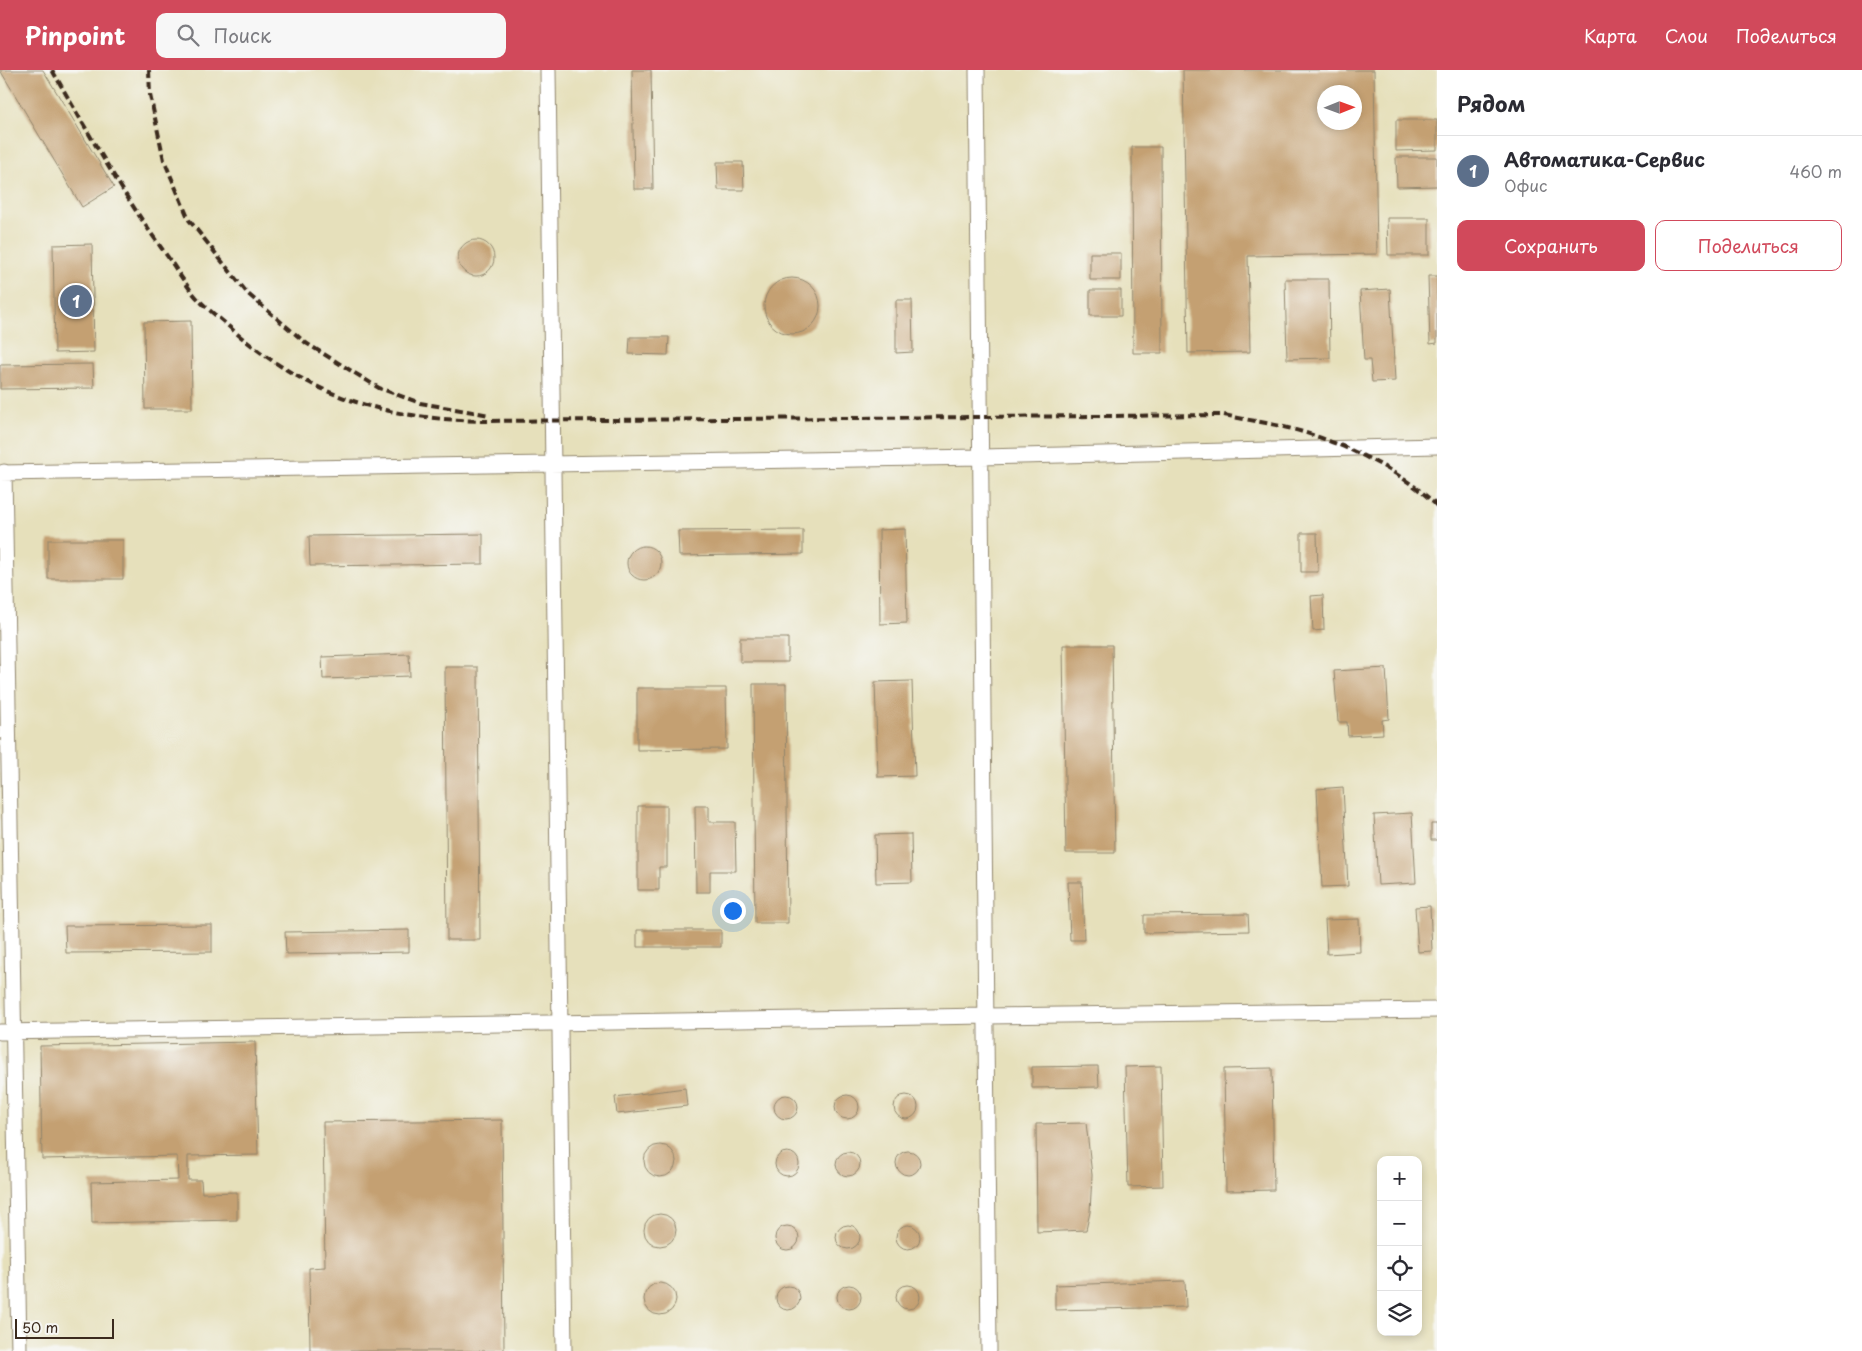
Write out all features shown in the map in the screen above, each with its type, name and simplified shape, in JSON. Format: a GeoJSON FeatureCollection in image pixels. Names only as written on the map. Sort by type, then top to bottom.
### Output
{"type":"FeatureCollection","features":[{"type":"Feature","properties":{"kind":"lane"},"geometry":{"type":"LineString","coordinates":[[548,70],[564,1351]]}},
{"type":"Feature","properties":{"kind":"lane"},"geometry":{"type":"LineString","coordinates":[[978,70],[989,1351]]}},
{"type":"Feature","properties":{"kind":"lane"},"geometry":{"type":"LineString","coordinates":[[20,1351],[7,1032],[2,472],[981,457],[1437,446]]}},
{"type":"Feature","properties":{"kind":"lane"},"geometry":{"type":"LineString","coordinates":[[7,1032],[1437,1010]]}},
{"type":"Feature","properties":{"kind":"building"},"geometry":{"type":"Polygon","coordinates":[[[0,70],[43,70],[114,187],[82,207],[0,70]]]}},
{"type":"Feature","properties":{"kind":"building"},"geometry":{"type":"Polygon","coordinates":[[[632,70],[651,70],[653,189],[634,189],[632,70]]]}},
{"type":"Feature","properties":{"kind":"building"},"geometry":{"type":"Polygon","coordinates":[[[1183,70],[1374,70],[1377,254],[1248,256],[1250,352],[1188,353],[1183,70]]]}},
{"type":"Feature","properties":{"kind":"building"},"geometry":{"type":"Polygon","coordinates":[[[1396,120],[1437,120],[1437,150],[1396,151],[1396,120]]]}},
{"type":"Feature","properties":{"kind":"building"},"geometry":{"type":"Polygon","coordinates":[[[1132,147],[1161,147],[1162,353],[1133,353],[1132,147]]]}},
{"type":"Feature","properties":{"kind":"building"},"geometry":{"type":"Polygon","coordinates":[[[1396,157],[1437,157],[1437,186],[1397,187],[1396,157]]]}},
{"type":"Feature","properties":{"kind":"building"},"geometry":{"type":"Polygon","coordinates":[[[717,162],[743,162],[744,190],[718,190],[717,162]]]}},
{"type":"Feature","properties":{"kind":"building"},"geometry":{"type":"Polygon","coordinates":[[[1387,218],[1429,218],[1429,255],[1388,255],[1387,218]]]}},
{"type":"Feature","properties":{"kind":"building"},"geometry":{"type":"Polygon","coordinates":[[[476,240],[483,241],[489,245],[493,251],[493,265],[489,271],[483,275],[476,276],[469,275],[463,271],[459,265],[458,258],[459,251],[463,245],[469,241],[476,240]]]}},
{"type":"Feature","properties":{"kind":"building"},"geometry":{"type":"Polygon","coordinates":[[[92,244],[94,352],[55,353],[53,245],[92,244]]]}},
{"type":"Feature","properties":{"kind":"building"},"geometry":{"type":"Polygon","coordinates":[[[1090,253],[1121,253],[1121,280],[1090,280],[1090,253]]]}},
{"type":"Feature","properties":{"kind":"building"},"geometry":{"type":"Polygon","coordinates":[[[1428,276],[1437,276],[1437,343],[1430,344],[1428,276]]]}},
{"type":"Feature","properties":{"kind":"building"},"geometry":{"type":"Polygon","coordinates":[[[786,278],[798,278],[808,282],[816,290],[820,306],[816,322],[808,330],[798,334],[786,334],[776,330],[768,322],[764,312],[764,300],[768,290],[776,282],[786,278]]]}},
{"type":"Feature","properties":{"kind":"building"},"geometry":{"type":"Polygon","coordinates":[[[1285,279],[1329,279],[1330,358],[1287,359],[1285,279]]]}},
{"type":"Feature","properties":{"kind":"building"},"geometry":{"type":"Polygon","coordinates":[[[1390,289],[1395,381],[1372,382],[1370,360],[1364,360],[1360,291],[1390,289]]]}},
{"type":"Feature","properties":{"kind":"building"},"geometry":{"type":"Polygon","coordinates":[[[1090,290],[1121,290],[1121,316],[1090,316],[1090,290]]]}},
{"type":"Feature","properties":{"kind":"building"},"geometry":{"type":"Polygon","coordinates":[[[896,300],[912,300],[913,352],[896,353],[896,300]]]}},
{"type":"Feature","properties":{"kind":"building"},"geometry":{"type":"Polygon","coordinates":[[[191,321],[192,409],[145,409],[144,322],[191,321]]]}},
{"type":"Feature","properties":{"kind":"building"},"geometry":{"type":"Polygon","coordinates":[[[630,337],[669,337],[668,355],[629,354],[630,337]]]}},
{"type":"Feature","properties":{"kind":"building"},"geometry":{"type":"Polygon","coordinates":[[[93,364],[94,388],[0,389],[0,365],[93,364]]]}},
{"type":"Feature","properties":{"kind":"building"},"geometry":{"type":"Polygon","coordinates":[[[905,529],[907,623],[880,624],[879,530],[905,529]]]}},
{"type":"Feature","properties":{"kind":"building"},"geometry":{"type":"Polygon","coordinates":[[[803,530],[803,554],[679,556],[678,531],[803,530]]]}},
{"type":"Feature","properties":{"kind":"building"},"geometry":{"type":"Polygon","coordinates":[[[1301,533],[1317,533],[1318,572],[1301,572],[1301,533]]]}},
{"type":"Feature","properties":{"kind":"building"},"geometry":{"type":"Polygon","coordinates":[[[483,534],[483,564],[310,566],[309,536],[483,534]]]}},
{"type":"Feature","properties":{"kind":"building"},"geometry":{"type":"Polygon","coordinates":[[[48,540],[123,540],[123,579],[48,579],[48,540]]]}},
{"type":"Feature","properties":{"kind":"building"},"geometry":{"type":"Polygon","coordinates":[[[644,546],[656,551],[661,563],[656,575],[644,580],[632,575],[627,563],[632,551],[644,546]]]}},
{"type":"Feature","properties":{"kind":"building"},"geometry":{"type":"Polygon","coordinates":[[[1323,595],[1324,630],[1313,631],[1311,596],[1323,595]]]}},
{"type":"Feature","properties":{"kind":"building"},"geometry":{"type":"Polygon","coordinates":[[[740,638],[788,638],[788,662],[740,662],[740,638]]]}},
{"type":"Feature","properties":{"kind":"building"},"geometry":{"type":"Polygon","coordinates":[[[1063,645],[1112,645],[1115,853],[1066,853],[1063,645]]]}},
{"type":"Feature","properties":{"kind":"building"},"geometry":{"type":"Polygon","coordinates":[[[409,654],[410,676],[323,679],[322,657],[409,654]]]}},
{"type":"Feature","properties":{"kind":"building"},"geometry":{"type":"Polygon","coordinates":[[[445,667],[478,667],[480,940],[447,940],[445,667]]]}},
{"type":"Feature","properties":{"kind":"building"},"geometry":{"type":"Polygon","coordinates":[[[1386,668],[1389,719],[1382,720],[1383,734],[1348,736],[1347,722],[1338,722],[1334,671],[1386,668]]]}},
{"type":"Feature","properties":{"kind":"building"},"geometry":{"type":"Polygon","coordinates":[[[912,681],[915,776],[878,777],[875,682],[912,681]]]}},
{"type":"Feature","properties":{"kind":"building"},"geometry":{"type":"Polygon","coordinates":[[[753,684],[786,684],[788,923],[755,923],[753,684]]]}},
{"type":"Feature","properties":{"kind":"building"},"geometry":{"type":"Polygon","coordinates":[[[637,688],[726,688],[727,749],[637,750],[637,688]]]}},
{"type":"Feature","properties":{"kind":"building"},"geometry":{"type":"Polygon","coordinates":[[[1343,787],[1348,886],[1322,887],[1317,789],[1343,787]]]}},
{"type":"Feature","properties":{"kind":"building"},"geometry":{"type":"Polygon","coordinates":[[[638,806],[667,806],[667,867],[659,867],[659,890],[638,890],[638,806]]]}},
{"type":"Feature","properties":{"kind":"building"},"geometry":{"type":"Polygon","coordinates":[[[695,806],[709,806],[709,822],[735,822],[736,871],[710,871],[710,892],[696,892],[695,806]]]}},
{"type":"Feature","properties":{"kind":"building"},"geometry":{"type":"Polygon","coordinates":[[[1412,813],[1416,883],[1378,885],[1374,815],[1412,813]]]}},
{"type":"Feature","properties":{"kind":"building"},"geometry":{"type":"Polygon","coordinates":[[[1431,824],[1437,824],[1437,840],[1431,840],[1431,824]]]}},
{"type":"Feature","properties":{"kind":"building"},"geometry":{"type":"Polygon","coordinates":[[[911,834],[912,882],[876,883],[875,835],[911,834]]]}},
{"type":"Feature","properties":{"kind":"building"},"geometry":{"type":"Polygon","coordinates":[[[1068,882],[1082,882],[1084,940],[1070,940],[1068,882]]]}},
{"type":"Feature","properties":{"kind":"building"},"geometry":{"type":"Polygon","coordinates":[[[1430,906],[1432,951],[1418,952],[1415,907],[1430,906]]]}},
{"type":"Feature","properties":{"kind":"building"},"geometry":{"type":"Polygon","coordinates":[[[1248,914],[1249,931],[1144,933],[1144,915],[1248,914]]]}},
{"type":"Feature","properties":{"kind":"building"},"geometry":{"type":"Polygon","coordinates":[[[1359,919],[1360,952],[1327,954],[1325,920],[1359,919]]]}},
{"type":"Feature","properties":{"kind":"building"},"geometry":{"type":"Polygon","coordinates":[[[212,925],[212,952],[66,953],[65,926],[212,925]]]}},
{"type":"Feature","properties":{"kind":"building"},"geometry":{"type":"Polygon","coordinates":[[[409,930],[409,952],[286,954],[285,932],[409,930]]]}},
{"type":"Feature","properties":{"kind":"building"},"geometry":{"type":"Polygon","coordinates":[[[637,930],[721,930],[721,947],[637,947],[637,930]]]}},
{"type":"Feature","properties":{"kind":"building"},"geometry":{"type":"Polygon","coordinates":[[[255,1042],[258,1155],[188,1156],[188,1180],[201,1180],[202,1193],[237,1192],[237,1220],[92,1223],[91,1182],[178,1180],[177,1156],[42,1159],[40,1046],[255,1042]]]}},
{"type":"Feature","properties":{"kind":"building"},"geometry":{"type":"Polygon","coordinates":[[[1098,1066],[1099,1087],[1032,1088],[1032,1067],[1098,1066]]]}},
{"type":"Feature","properties":{"kind":"building"},"geometry":{"type":"Polygon","coordinates":[[[1161,1066],[1163,1186],[1128,1187],[1125,1067],[1161,1066]]]}},
{"type":"Feature","properties":{"kind":"building"},"geometry":{"type":"Polygon","coordinates":[[[1272,1068],[1274,1190],[1226,1191],[1224,1069],[1272,1068]]]}},
{"type":"Feature","properties":{"kind":"building"},"geometry":{"type":"Polygon","coordinates":[[[685,1088],[687,1106],[617,1114],[615,1097],[685,1088]]]}},
{"type":"Feature","properties":{"kind":"building"},"geometry":{"type":"Polygon","coordinates":[[[786,1095],[795,1098],[798,1107],[795,1116],[786,1119],[777,1116],[774,1107],[777,1098],[786,1095]]]}},
{"type":"Feature","properties":{"kind":"building"},"geometry":{"type":"Polygon","coordinates":[[[847,1095],[856,1098],[859,1107],[856,1116],[847,1119],[838,1116],[835,1107],[838,1098],[847,1095]]]}},
{"type":"Feature","properties":{"kind":"building"},"geometry":{"type":"Polygon","coordinates":[[[906,1095],[915,1098],[918,1107],[915,1116],[906,1119],[897,1116],[894,1107],[897,1098],[906,1095]]]}},
{"type":"Feature","properties":{"kind":"building"},"geometry":{"type":"Polygon","coordinates":[[[502,1120],[504,1351],[310,1351],[309,1268],[325,1267],[323,1122],[502,1120]]]}},
{"type":"Feature","properties":{"kind":"building"},"geometry":{"type":"Polygon","coordinates":[[[1086,1123],[1092,1175],[1090,1212],[1086,1230],[1037,1232],[1036,1124],[1086,1123]]]}},
{"type":"Feature","properties":{"kind":"building"},"geometry":{"type":"Polygon","coordinates":[[[660,1145],[666,1146],[671,1150],[675,1155],[675,1167],[671,1172],[666,1176],[660,1177],[654,1176],[649,1172],[645,1167],[644,1161],[645,1155],[649,1150],[654,1146],[660,1145]]]}},
{"type":"Feature","properties":{"kind":"building"},"geometry":{"type":"Polygon","coordinates":[[[908,1151],[917,1154],[920,1163],[917,1172],[908,1175],[899,1172],[896,1163],[899,1154],[908,1151]]]}},
{"type":"Feature","properties":{"kind":"building"},"geometry":{"type":"Polygon","coordinates":[[[787,1152],[796,1155],[799,1164],[796,1173],[787,1176],[778,1173],[775,1164],[778,1155],[787,1152]]]}},
{"type":"Feature","properties":{"kind":"building"},"geometry":{"type":"Polygon","coordinates":[[[848,1152],[857,1155],[860,1164],[857,1173],[848,1176],[839,1173],[836,1164],[839,1155],[848,1152]]]}},
{"type":"Feature","properties":{"kind":"building"},"geometry":{"type":"Polygon","coordinates":[[[660,1214],[666,1215],[671,1219],[675,1224],[675,1236],[671,1241],[666,1245],[660,1246],[654,1245],[649,1241],[645,1236],[644,1230],[645,1224],[649,1219],[654,1215],[660,1214]]]}},
{"type":"Feature","properties":{"kind":"building"},"geometry":{"type":"Polygon","coordinates":[[[848,1225],[857,1228],[860,1237],[857,1246],[848,1249],[839,1246],[836,1237],[839,1228],[848,1225]]]}},
{"type":"Feature","properties":{"kind":"building"},"geometry":{"type":"Polygon","coordinates":[[[908,1225],[917,1228],[920,1237],[917,1246],[908,1249],[899,1246],[896,1237],[899,1228],[908,1225]]]}},
{"type":"Feature","properties":{"kind":"building"},"geometry":{"type":"Polygon","coordinates":[[[787,1226],[796,1229],[799,1238],[796,1247],[787,1250],[778,1247],[775,1238],[778,1229],[787,1226]]]}},
{"type":"Feature","properties":{"kind":"building"},"geometry":{"type":"Polygon","coordinates":[[[1185,1281],[1186,1307],[1055,1310],[1055,1285],[1185,1281]]]}},
{"type":"Feature","properties":{"kind":"building"},"geometry":{"type":"Polygon","coordinates":[[[660,1283],[666,1284],[671,1288],[675,1293],[675,1305],[671,1310],[666,1314],[660,1315],[654,1314],[649,1310],[645,1305],[644,1299],[645,1293],[649,1288],[654,1284],[660,1283]]]}},
{"type":"Feature","properties":{"kind":"building"},"geometry":{"type":"Polygon","coordinates":[[[849,1285],[858,1288],[861,1297],[858,1306],[849,1309],[840,1306],[837,1297],[840,1288],[849,1285]]]}},
{"type":"Feature","properties":{"kind":"building"},"geometry":{"type":"Polygon","coordinates":[[[908,1285],[917,1288],[920,1297],[917,1306],[908,1309],[899,1306],[896,1297],[899,1288],[908,1285]]]}},
{"type":"Feature","properties":{"kind":"building"},"geometry":{"type":"Polygon","coordinates":[[[788,1286],[797,1289],[800,1298],[797,1307],[788,1310],[779,1307],[776,1298],[779,1289],[788,1286]]]}},
{"type":"Feature","properties":{"kind":"railway"},"geometry":{"type":"LineString","coordinates":[[52,70],[135,209],[198,299],[256,348],[285,369],[315,385],[377,408],[411,415],[484,421],[1224,415],[1292,429],[1350,449],[1389,469],[1423,493],[1437,506]]}},
{"type":"Feature","properties":{"kind":"railway"},"geometry":{"type":"LineString","coordinates":[[149,70],[150,95],[164,160],[189,220],[248,294],[306,343],[379,388],[420,403],[490,415]]}},
{"type":"Feature","properties":{"kind":"place","name":"Автоматика-Сервис"},"geometry":{"type":"Point","coordinates":[76,301]}}]}
